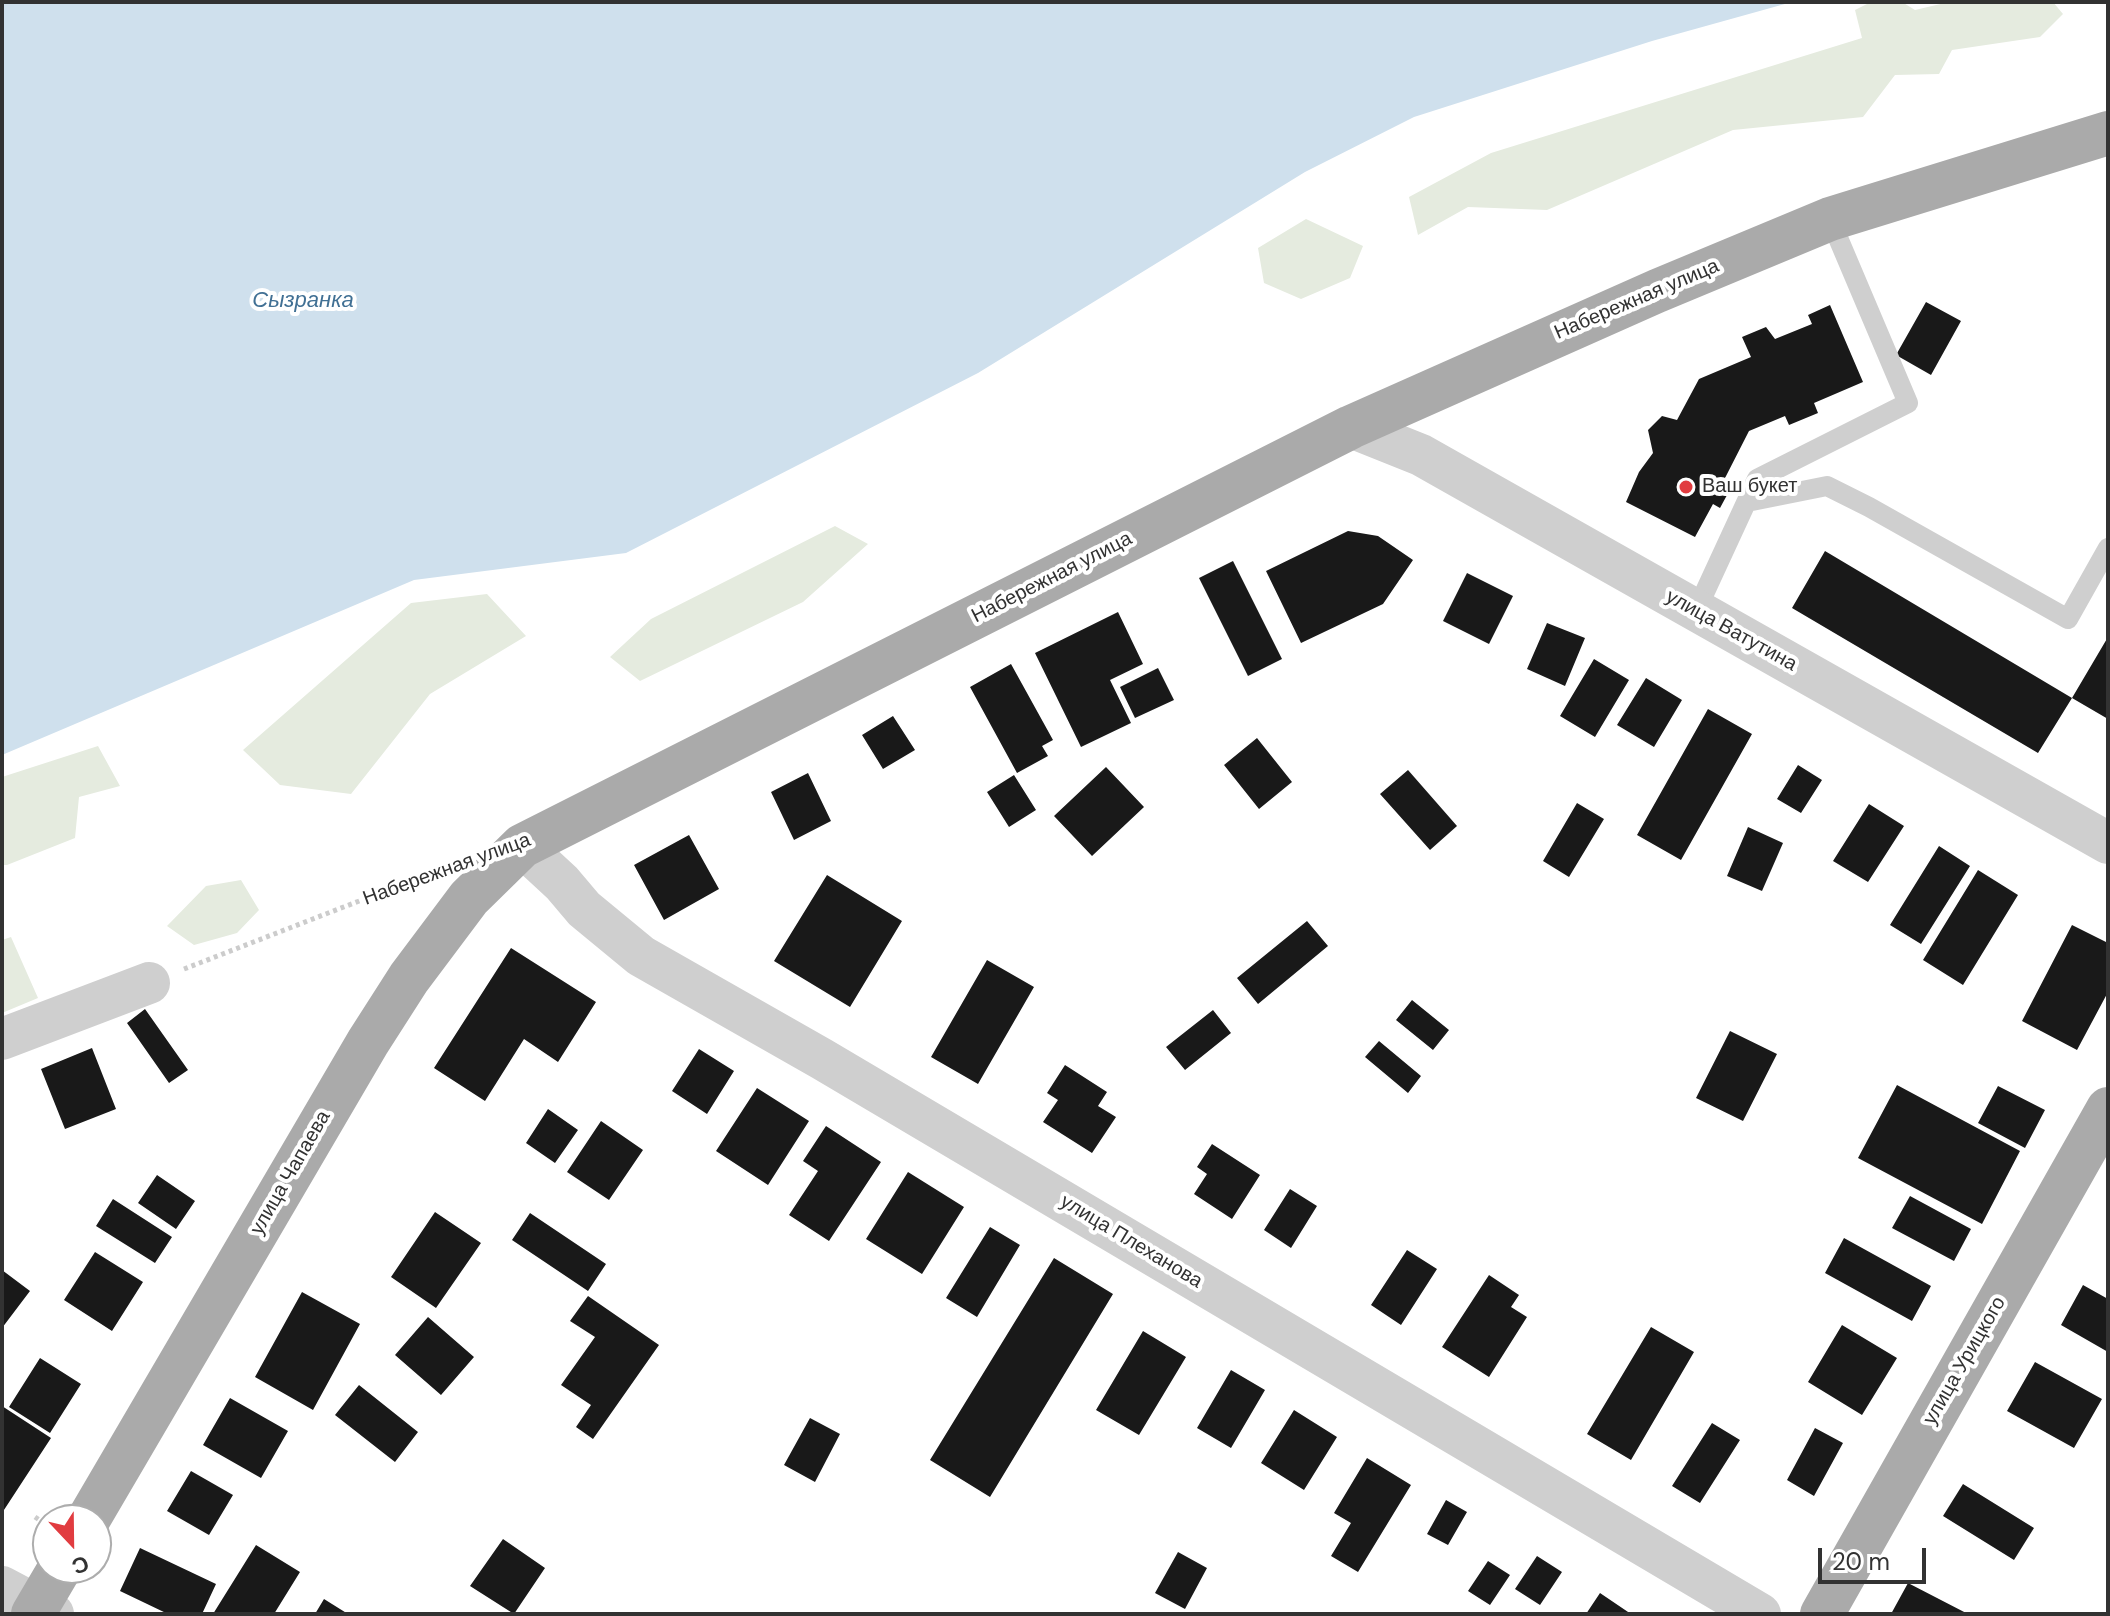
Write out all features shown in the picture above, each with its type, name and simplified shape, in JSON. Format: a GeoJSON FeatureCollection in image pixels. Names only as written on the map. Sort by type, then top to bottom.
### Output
{"type":"FeatureCollection","features":[{"type":"Feature","properties":{"kind":"main road","name":"Набережная улица"},"geometry":{"type":"LineString","coordinates":[[522,846],[1351,427],[1657,291],[1830,219],[2108,133]]}},
{"type":"Feature","properties":{"kind":"main road","name":"улица Чапаева"},"geometry":{"type":"LineString","coordinates":[[97,1504],[368,1042],[409,978],[469,898],[522,846]]}},
{"type":"Feature","properties":{"kind":"main road","name":"улица Урицкого"},"geometry":{"type":"LineString","coordinates":[[1822,1614],[2108,1109]]}},
{"type":"Feature","properties":{"kind":"main road"},"geometry":{"type":"LineString","coordinates":[[31,1605],[47,1584]]}},
{"type":"Feature","properties":{"kind":"street","name":"улица Ватутина"},"geometry":{"type":"LineString","coordinates":[[1351,427],[1421,455],[2108,843]]}},
{"type":"Feature","properties":{"kind":"street","name":"улица Плеханова"},"geometry":{"type":"LineString","coordinates":[[522,846],[562,883],[584,909],[641,956],[822,1059],[1760,1614]]}},
{"type":"Feature","properties":{"kind":"street"},"geometry":{"type":"LineString","coordinates":[[2,1039],[149,983]]}},
{"type":"Feature","properties":{"kind":"lane"},"geometry":{"type":"LineString","coordinates":[[1698,613],[1757,479],[1908,403],[1830,219]]}},
{"type":"Feature","properties":{"kind":"lane"},"geometry":{"type":"LineString","coordinates":[[1747,502],[1827,486],[2068,619],[2108,548]]}},
{"type":"Feature","properties":{"kind":"path","name":"Набережная улица"},"geometry":{"type":"LineString","coordinates":[[149,983],[441,869]]}},
{"type":"Feature","properties":{"kind":"shaded area"},"geometry":{"type":"Polygon","coordinates":[[[1871,2],[1902,2],[1915,10],[1949,2],[2053,2],[2063,14],[2040,37],[1952,50],[1939,74],[1895,75],[1863,117],[1733,130],[1547,210],[1468,207],[1418,235],[1409,197],[1491,153],[1862,38],[1855,10],[1871,2]]]}},
{"type":"Feature","properties":{"kind":"shaded area"},"geometry":{"type":"Polygon","coordinates":[[[1306,219],[1363,246],[1350,278],[1301,299],[1264,283],[1258,248],[1306,219]]]}},
{"type":"Feature","properties":{"kind":"shaded area"},"geometry":{"type":"Polygon","coordinates":[[[835,526],[868,544],[803,602],[640,681],[610,657],[651,619],[835,526]]]}},
{"type":"Feature","properties":{"kind":"shaded area"},"geometry":{"type":"Polygon","coordinates":[[[487,594],[526,636],[430,694],[351,794],[280,785],[243,750],[411,603],[487,594]]]}},
{"type":"Feature","properties":{"kind":"shaded area"},"geometry":{"type":"Polygon","coordinates":[[[98,746],[120,786],[79,797],[75,838],[2,865],[2,777],[98,746]]]}},
{"type":"Feature","properties":{"kind":"shaded area"},"geometry":{"type":"Polygon","coordinates":[[[241,880],[259,910],[237,933],[194,945],[167,926],[206,886],[241,880]]]}},
{"type":"Feature","properties":{"kind":"shaded area"},"geometry":{"type":"Polygon","coordinates":[[[11,937],[38,998],[2,1013],[2,940],[11,937]]]}},
{"type":"Feature","properties":{"kind":"water","name":"Сызранка"},"geometry":{"type":"Polygon","coordinates":[[[2,2],[1792,2],[1652,41],[1414,117],[1305,172],[978,373],[626,553],[414,580],[2,755],[2,2]]]}},
{"type":"Feature","properties":{"kind":"building"},"geometry":{"type":"Polygon","coordinates":[[[1926,302],[1961,321],[1931,375],[1896,355],[1926,302]]]}},
{"type":"Feature","properties":{"kind":"building"},"geometry":{"type":"Polygon","coordinates":[[[1830,305],[1863,382],[1814,403],[1818,413],[1789,425],[1785,416],[1749,431],[1724,480],[1733,484],[1720,508],[1713,504],[1695,537],[1626,502],[1639,472],[1653,453],[1648,430],[1662,416],[1677,420],[1699,379],[1751,357],[1742,337],[1766,327],[1775,339],[1812,324],[1808,315],[1830,305]]]}},
{"type":"Feature","properties":{"kind":"building"},"geometry":{"type":"Polygon","coordinates":[[[1348,531],[1378,536],[1413,560],[1383,604],[1301,643],[1266,571],[1348,531]]]}},
{"type":"Feature","properties":{"kind":"building"},"geometry":{"type":"Polygon","coordinates":[[[1825,551],[2072,698],[2038,753],[1792,608],[1825,551]]]}},
{"type":"Feature","properties":{"kind":"building"},"geometry":{"type":"Polygon","coordinates":[[[1233,561],[1282,659],[1248,676],[1199,578],[1233,561]]]}},
{"type":"Feature","properties":{"kind":"building"},"geometry":{"type":"Polygon","coordinates":[[[1467,573],[1513,596],[1489,644],[1443,621],[1467,573]]]}},
{"type":"Feature","properties":{"kind":"building"},"geometry":{"type":"Polygon","coordinates":[[[1118,612],[1143,664],[1110,680],[1131,723],[1081,747],[1035,653],[1118,612]]]}},
{"type":"Feature","properties":{"kind":"building"},"geometry":{"type":"Polygon","coordinates":[[[1547,623],[1585,638],[1565,686],[1527,669],[1547,623]]]}},
{"type":"Feature","properties":{"kind":"building"},"geometry":{"type":"Polygon","coordinates":[[[2108,637],[2108,719],[2072,698],[2108,637]]]}},
{"type":"Feature","properties":{"kind":"building"},"geometry":{"type":"Polygon","coordinates":[[[1594,659],[1629,680],[1595,737],[1560,716],[1594,659]]]}},
{"type":"Feature","properties":{"kind":"building"},"geometry":{"type":"Polygon","coordinates":[[[1011,664],[1053,740],[1042,746],[1048,756],[1017,773],[970,687],[1011,664]]]}},
{"type":"Feature","properties":{"kind":"building"},"geometry":{"type":"Polygon","coordinates":[[[1158,668],[1174,700],[1135,718],[1120,687],[1158,668]]]}},
{"type":"Feature","properties":{"kind":"building"},"geometry":{"type":"Polygon","coordinates":[[[1646,678],[1682,700],[1654,747],[1617,725],[1646,678]]]}},
{"type":"Feature","properties":{"kind":"building"},"geometry":{"type":"Polygon","coordinates":[[[1708,709],[1752,734],[1681,860],[1637,835],[1708,709]]]}},
{"type":"Feature","properties":{"kind":"building"},"geometry":{"type":"Polygon","coordinates":[[[893,716],[915,750],[883,769],[862,735],[893,716]]]}},
{"type":"Feature","properties":{"kind":"building"},"geometry":{"type":"Polygon","coordinates":[[[1257,738],[1292,782],[1259,809],[1224,765],[1257,738]]]}},
{"type":"Feature","properties":{"kind":"building"},"geometry":{"type":"Polygon","coordinates":[[[1798,765],[1822,780],[1801,813],[1777,799],[1798,765]]]}},
{"type":"Feature","properties":{"kind":"building"},"geometry":{"type":"Polygon","coordinates":[[[1106,767],[1144,807],[1092,856],[1054,816],[1106,767]]]}},
{"type":"Feature","properties":{"kind":"building"},"geometry":{"type":"Polygon","coordinates":[[[1408,770],[1457,826],[1430,850],[1380,794],[1408,770]]]}},
{"type":"Feature","properties":{"kind":"building"},"geometry":{"type":"Polygon","coordinates":[[[808,773],[831,821],[794,840],[771,792],[808,773]]]}},
{"type":"Feature","properties":{"kind":"building"},"geometry":{"type":"Polygon","coordinates":[[[1014,775],[1036,810],[1009,827],[987,792],[1014,775]]]}},
{"type":"Feature","properties":{"kind":"building"},"geometry":{"type":"Polygon","coordinates":[[[1577,803],[1604,819],[1569,877],[1543,861],[1577,803]]]}},
{"type":"Feature","properties":{"kind":"building"},"geometry":{"type":"Polygon","coordinates":[[[1869,804],[1904,826],[1868,882],[1833,861],[1869,804]]]}},
{"type":"Feature","properties":{"kind":"building"},"geometry":{"type":"Polygon","coordinates":[[[1748,827],[1783,843],[1762,891],[1727,876],[1748,827]]]}},
{"type":"Feature","properties":{"kind":"building"},"geometry":{"type":"Polygon","coordinates":[[[689,835],[719,889],[664,920],[634,865],[689,835]]]}},
{"type":"Feature","properties":{"kind":"building"},"geometry":{"type":"Polygon","coordinates":[[[1939,846],[1970,866],[1921,944],[1890,925],[1939,846]]]}},
{"type":"Feature","properties":{"kind":"building"},"geometry":{"type":"Polygon","coordinates":[[[1978,870],[2018,895],[1963,985],[1923,960],[1978,870]]]}},
{"type":"Feature","properties":{"kind":"building"},"geometry":{"type":"Polygon","coordinates":[[[827,875],[902,921],[850,1007],[774,961],[827,875]]]}},
{"type":"Feature","properties":{"kind":"building"},"geometry":{"type":"Polygon","coordinates":[[[1307,921],[1328,946],[1258,1004],[1237,978],[1307,921]]]}},
{"type":"Feature","properties":{"kind":"building"},"geometry":{"type":"Polygon","coordinates":[[[2072,925],[2108,943],[2108,992],[2077,1050],[2022,1021],[2072,925]]]}},
{"type":"Feature","properties":{"kind":"building"},"geometry":{"type":"Polygon","coordinates":[[[511,948],[596,1002],[558,1062],[524,1039],[485,1101],[434,1068],[511,948]]]}},
{"type":"Feature","properties":{"kind":"building"},"geometry":{"type":"Polygon","coordinates":[[[987,960],[1034,987],[978,1084],[931,1057],[987,960]]]}},
{"type":"Feature","properties":{"kind":"building"},"geometry":{"type":"Polygon","coordinates":[[[1412,1000],[1449,1030],[1433,1050],[1396,1020],[1412,1000]]]}},
{"type":"Feature","properties":{"kind":"building"},"geometry":{"type":"Polygon","coordinates":[[[145,1009],[188,1070],[169,1083],[127,1023],[145,1009]]]}},
{"type":"Feature","properties":{"kind":"building"},"geometry":{"type":"Polygon","coordinates":[[[1213,1010],[1231,1033],[1185,1070],[1166,1047],[1213,1010]]]}},
{"type":"Feature","properties":{"kind":"building"},"geometry":{"type":"Polygon","coordinates":[[[1730,1031],[1777,1054],[1743,1121],[1696,1098],[1730,1031]]]}},
{"type":"Feature","properties":{"kind":"building"},"geometry":{"type":"Polygon","coordinates":[[[1379,1041],[1421,1076],[1408,1093],[1365,1057],[1379,1041]]]}},
{"type":"Feature","properties":{"kind":"building"},"geometry":{"type":"Polygon","coordinates":[[[92,1048],[116,1109],[65,1129],[41,1069],[92,1048]]]}},
{"type":"Feature","properties":{"kind":"building"},"geometry":{"type":"Polygon","coordinates":[[[699,1049],[734,1071],[707,1114],[672,1091],[699,1049]]]}},
{"type":"Feature","properties":{"kind":"building"},"geometry":{"type":"Polygon","coordinates":[[[1065,1065],[1107,1092],[1098,1106],[1116,1117],[1092,1153],[1043,1122],[1058,1100],[1047,1093],[1065,1065]]]}},
{"type":"Feature","properties":{"kind":"building"},"geometry":{"type":"Polygon","coordinates":[[[1897,1085],[2020,1151],[1982,1224],[1858,1158],[1897,1085]]]}},
{"type":"Feature","properties":{"kind":"building"},"geometry":{"type":"Polygon","coordinates":[[[1998,1086],[2045,1110],[2025,1148],[1978,1123],[1998,1086]]]}},
{"type":"Feature","properties":{"kind":"building"},"geometry":{"type":"Polygon","coordinates":[[[757,1088],[809,1121],[768,1185],[716,1151],[757,1088]]]}},
{"type":"Feature","properties":{"kind":"building"},"geometry":{"type":"Polygon","coordinates":[[[548,1109],[578,1130],[555,1163],[526,1143],[548,1109]]]}},
{"type":"Feature","properties":{"kind":"building"},"geometry":{"type":"Polygon","coordinates":[[[601,1121],[643,1150],[609,1200],[567,1172],[601,1121]]]}},
{"type":"Feature","properties":{"kind":"building"},"geometry":{"type":"Polygon","coordinates":[[[826,1126],[881,1162],[829,1241],[789,1215],[818,1171],[803,1161],[826,1126]]]}},
{"type":"Feature","properties":{"kind":"building"},"geometry":{"type":"Polygon","coordinates":[[[1212,1144],[1260,1175],[1232,1219],[1194,1194],[1207,1174],[1197,1167],[1212,1144]]]}},
{"type":"Feature","properties":{"kind":"building"},"geometry":{"type":"Polygon","coordinates":[[[908,1172],[964,1207],[922,1274],[866,1239],[908,1172]]]}},
{"type":"Feature","properties":{"kind":"building"},"geometry":{"type":"Polygon","coordinates":[[[157,1175],[195,1201],[176,1229],[138,1203],[157,1175]]]}},
{"type":"Feature","properties":{"kind":"building"},"geometry":{"type":"Polygon","coordinates":[[[1290,1189],[1317,1206],[1291,1248],[1264,1230],[1290,1189]]]}},
{"type":"Feature","properties":{"kind":"building"},"geometry":{"type":"Polygon","coordinates":[[[1910,1196],[1971,1229],[1954,1261],[1892,1228],[1910,1196]]]}},
{"type":"Feature","properties":{"kind":"building"},"geometry":{"type":"Polygon","coordinates":[[[113,1199],[172,1237],[155,1263],[96,1226],[113,1199]]]}},
{"type":"Feature","properties":{"kind":"building"},"geometry":{"type":"Polygon","coordinates":[[[435,1212],[481,1243],[436,1308],[391,1277],[435,1212]]]}},
{"type":"Feature","properties":{"kind":"building"},"geometry":{"type":"Polygon","coordinates":[[[530,1213],[606,1264],[588,1291],[512,1240],[530,1213]]]}},
{"type":"Feature","properties":{"kind":"building"},"geometry":{"type":"Polygon","coordinates":[[[990,1227],[1020,1245],[977,1317],[946,1298],[990,1227]]]}},
{"type":"Feature","properties":{"kind":"building"},"geometry":{"type":"Polygon","coordinates":[[[1844,1238],[1931,1286],[1912,1321],[1825,1273],[1844,1238]]]}},
{"type":"Feature","properties":{"kind":"building"},"geometry":{"type":"Polygon","coordinates":[[[1407,1250],[1437,1269],[1401,1325],[1371,1305],[1407,1250]]]}},
{"type":"Feature","properties":{"kind":"building"},"geometry":{"type":"Polygon","coordinates":[[[95,1252],[143,1282],[112,1331],[64,1300],[95,1252]]]}},
{"type":"Feature","properties":{"kind":"building"},"geometry":{"type":"Polygon","coordinates":[[[1054,1258],[1113,1294],[990,1497],[930,1460],[1054,1258]]]}},
{"type":"Feature","properties":{"kind":"building"},"geometry":{"type":"Polygon","coordinates":[[[2,1270],[30,1291],[2,1328],[2,1270]]]}},
{"type":"Feature","properties":{"kind":"building"},"geometry":{"type":"Polygon","coordinates":[[[1489,1275],[1519,1295],[1511,1307],[1527,1317],[1489,1377],[1442,1347],[1489,1275]]]}},
{"type":"Feature","properties":{"kind":"building"},"geometry":{"type":"Polygon","coordinates":[[[2083,1285],[2108,1299],[2108,1352],[2061,1325],[2083,1285]]]}},
{"type":"Feature","properties":{"kind":"building"},"geometry":{"type":"Polygon","coordinates":[[[302,1292],[360,1324],[313,1410],[255,1377],[302,1292]]]}},
{"type":"Feature","properties":{"kind":"building"},"geometry":{"type":"Polygon","coordinates":[[[588,1296],[659,1345],[593,1439],[576,1427],[591,1405],[561,1385],[595,1337],[570,1321],[588,1296]]]}},
{"type":"Feature","properties":{"kind":"building"},"geometry":{"type":"Polygon","coordinates":[[[428,1317],[474,1357],[441,1395],[395,1355],[428,1317]]]}},
{"type":"Feature","properties":{"kind":"building"},"geometry":{"type":"Polygon","coordinates":[[[1842,1325],[1897,1358],[1862,1415],[1808,1382],[1842,1325]]]}},
{"type":"Feature","properties":{"kind":"building"},"geometry":{"type":"Polygon","coordinates":[[[1651,1327],[1694,1352],[1631,1460],[1587,1434],[1651,1327]]]}},
{"type":"Feature","properties":{"kind":"building"},"geometry":{"type":"Polygon","coordinates":[[[1143,1331],[1186,1357],[1139,1435],[1096,1410],[1143,1331]]]}},
{"type":"Feature","properties":{"kind":"building"},"geometry":{"type":"Polygon","coordinates":[[[40,1358],[81,1384],[50,1433],[9,1407],[40,1358]]]}},
{"type":"Feature","properties":{"kind":"building"},"geometry":{"type":"Polygon","coordinates":[[[2035,1362],[2102,1399],[2074,1448],[2007,1411],[2035,1362]]]}},
{"type":"Feature","properties":{"kind":"building"},"geometry":{"type":"Polygon","coordinates":[[[1231,1370],[1265,1390],[1231,1448],[1197,1428],[1231,1370]]]}},
{"type":"Feature","properties":{"kind":"building"},"geometry":{"type":"Polygon","coordinates":[[[359,1385],[418,1432],[395,1462],[335,1415],[359,1385]]]}},
{"type":"Feature","properties":{"kind":"building"},"geometry":{"type":"Polygon","coordinates":[[[230,1398],[288,1431],[261,1478],[203,1445],[230,1398]]]}},
{"type":"Feature","properties":{"kind":"building"},"geometry":{"type":"Polygon","coordinates":[[[2,1406],[51,1438],[2,1513],[2,1406]]]}},
{"type":"Feature","properties":{"kind":"building"},"geometry":{"type":"Polygon","coordinates":[[[1294,1410],[1337,1437],[1304,1490],[1261,1463],[1294,1410]]]}},
{"type":"Feature","properties":{"kind":"building"},"geometry":{"type":"Polygon","coordinates":[[[810,1418],[840,1434],[815,1482],[784,1465],[810,1418]]]}},
{"type":"Feature","properties":{"kind":"building"},"geometry":{"type":"Polygon","coordinates":[[[1712,1423],[1740,1440],[1700,1503],[1672,1486],[1712,1423]]]}},
{"type":"Feature","properties":{"kind":"building"},"geometry":{"type":"Polygon","coordinates":[[[1815,1428],[1843,1443],[1814,1496],[1787,1480],[1815,1428]]]}},
{"type":"Feature","properties":{"kind":"building"},"geometry":{"type":"Polygon","coordinates":[[[1367,1458],[1411,1485],[1358,1572],[1331,1556],[1351,1523],[1334,1513],[1367,1458]]]}},
{"type":"Feature","properties":{"kind":"building"},"geometry":{"type":"Polygon","coordinates":[[[191,1471],[233,1495],[209,1535],[167,1511],[191,1471]]]}},
{"type":"Feature","properties":{"kind":"building"},"geometry":{"type":"Polygon","coordinates":[[[1963,1484],[2034,1528],[2014,1560],[1943,1516],[1963,1484]]]}},
{"type":"Feature","properties":{"kind":"building"},"geometry":{"type":"Polygon","coordinates":[[[1446,1500],[1467,1512],[1448,1545],[1427,1534],[1446,1500]]]}},
{"type":"Feature","properties":{"kind":"building"},"geometry":{"type":"Polygon","coordinates":[[[503,1539],[545,1568],[514,1614],[470,1586],[503,1539]]]}},
{"type":"Feature","properties":{"kind":"building"},"geometry":{"type":"Polygon","coordinates":[[[256,1545],[300,1572],[274,1614],[213,1614],[256,1545]]]}},
{"type":"Feature","properties":{"kind":"building"},"geometry":{"type":"Polygon","coordinates":[[[140,1548],[216,1584],[202,1614],[168,1614],[120,1591],[140,1548]]]}},
{"type":"Feature","properties":{"kind":"building"},"geometry":{"type":"Polygon","coordinates":[[[1178,1552],[1207,1568],[1185,1609],[1155,1593],[1178,1552]]]}},
{"type":"Feature","properties":{"kind":"building"},"geometry":{"type":"Polygon","coordinates":[[[1537,1556],[1562,1572],[1540,1605],[1515,1589],[1537,1556]]]}},
{"type":"Feature","properties":{"kind":"building"},"geometry":{"type":"Polygon","coordinates":[[[1488,1561],[1510,1575],[1490,1605],[1468,1591],[1488,1561]]]}},
{"type":"Feature","properties":{"kind":"building"},"geometry":{"type":"Polygon","coordinates":[[[1908,1583],[1968,1614],[1891,1614],[1908,1583]]]}},
{"type":"Feature","properties":{"kind":"building"},"geometry":{"type":"Polygon","coordinates":[[[1600,1593],[1631,1614],[1586,1614],[1600,1593]]]}},
{"type":"Feature","properties":{"kind":"building"},"geometry":{"type":"Polygon","coordinates":[[[324,1599],[348,1614],[315,1614],[324,1599]]]}},
{"type":"Feature","properties":{"kind":"place","name":"Ваш букет"},"geometry":{"type":"Point","coordinates":[1686,487]}}]}
